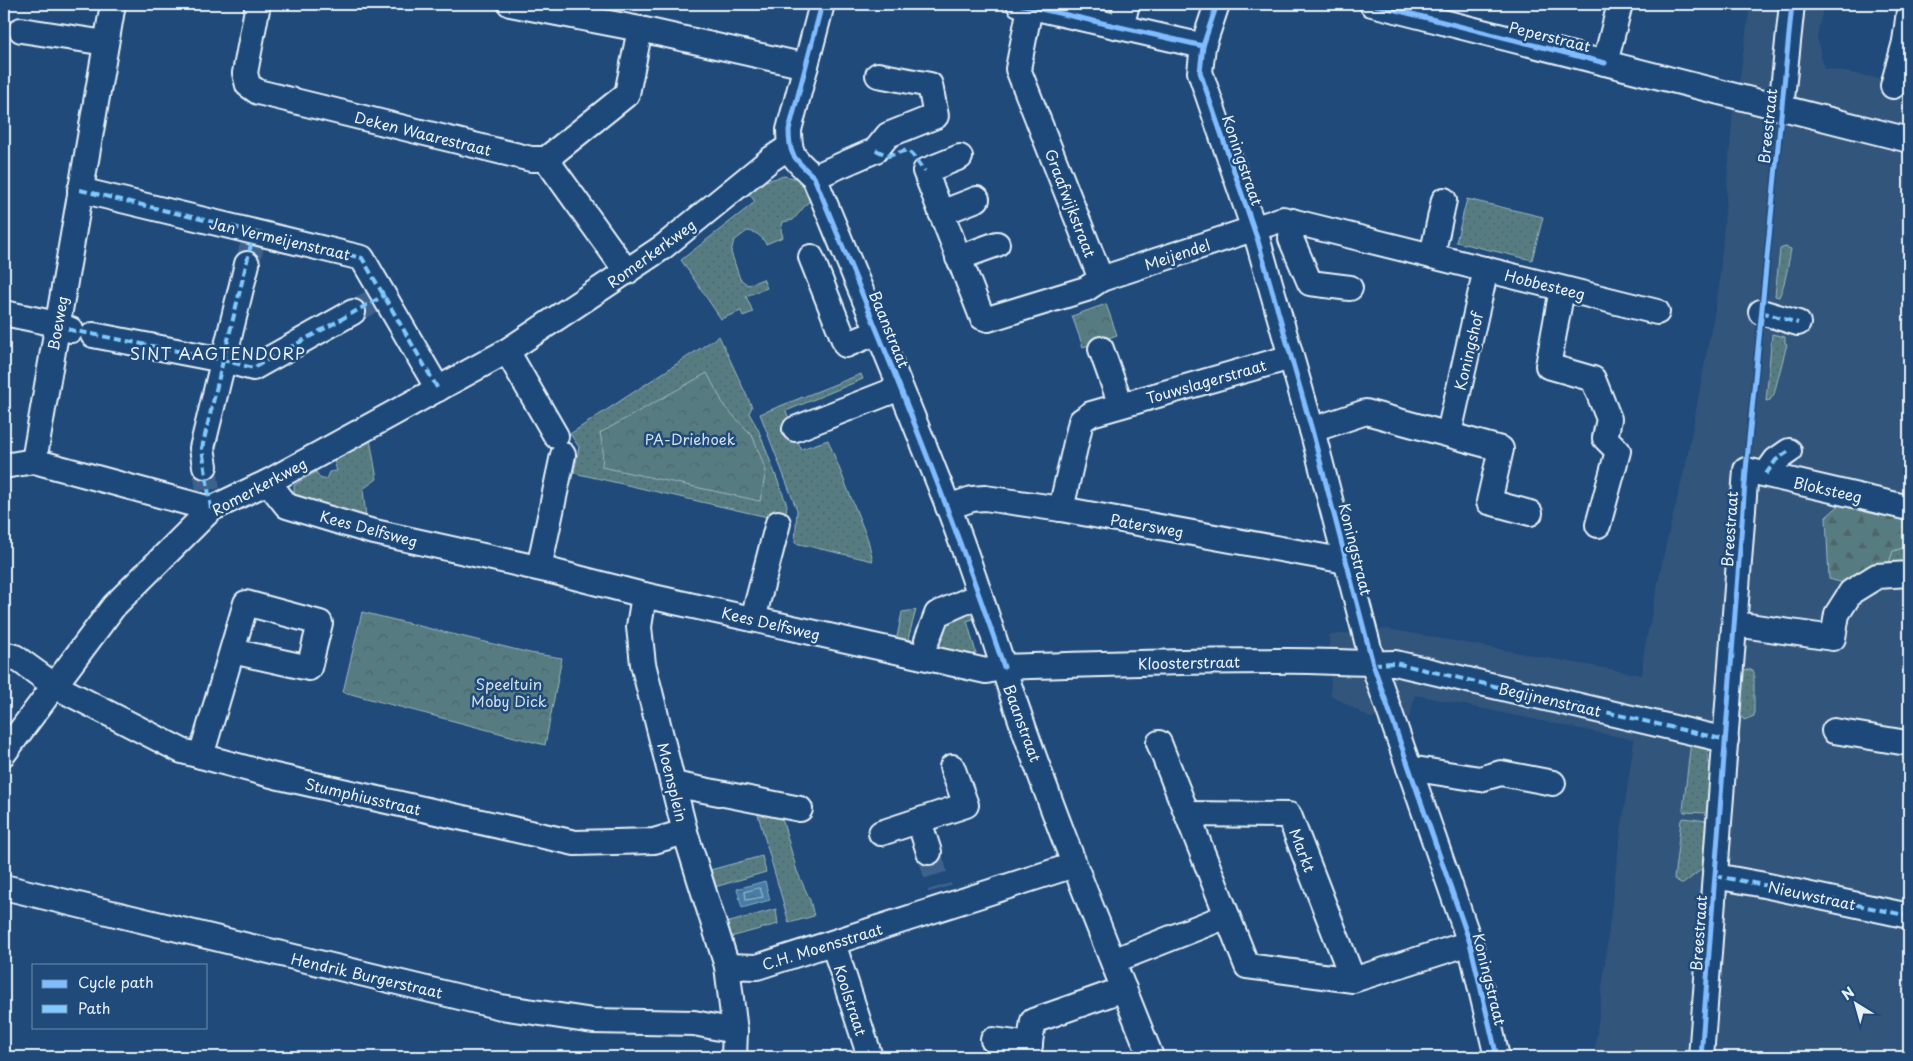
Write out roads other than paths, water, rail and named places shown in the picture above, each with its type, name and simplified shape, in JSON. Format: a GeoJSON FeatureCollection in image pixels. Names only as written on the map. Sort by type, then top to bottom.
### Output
{"type":"FeatureCollection","features":[{"type":"Feature","properties":{"kind":"street","name":"Boeweg"},"geometry":{"type":"LineString","coordinates":[[34,461],[74,330],[80,190],[113,4]]}},
{"type":"Feature","properties":{"kind":"street","name":"Deken Waarestraat"},"geometry":{"type":"LineString","coordinates":[[258,4],[245,73],[248,85],[258,92],[531,159],[546,158]]}},
{"type":"Feature","properties":{"kind":"street"},"geometry":{"type":"LineString","coordinates":[[510,4],[640,29],[806,66]]}},
{"type":"Feature","properties":{"kind":"street"},"geometry":{"type":"LineString","coordinates":[[789,147],[789,130],[822,4]]}},
{"type":"Feature","properties":{"kind":"street"},"geometry":{"type":"LineString","coordinates":[[1121,27],[1127,4]]}},
{"type":"Feature","properties":{"kind":"street"},"geometry":{"type":"LineString","coordinates":[[1024,5],[1203,46],[1217,4]]}},
{"type":"Feature","properties":{"kind":"street","name":"Peperstraat"},"geometry":{"type":"LineString","coordinates":[[1372,4],[1909,140]]}},
{"type":"Feature","properties":{"kind":"street"},"geometry":{"type":"LineString","coordinates":[[1606,63],[1620,4]]}},
{"type":"Feature","properties":{"kind":"street","name":"Breestraat"},"geometry":{"type":"LineString","coordinates":[[1781,108],[1792,4]]}},
{"type":"Feature","properties":{"kind":"street","name":"Graafwijkstraat"},"geometry":{"type":"LineString","coordinates":[[1024,5],[1018,69],[1101,279]]}},
{"type":"Feature","properties":{"kind":"street"},"geometry":{"type":"LineString","coordinates":[[1893,86],[1907,42],[1909,11]]}},
{"type":"Feature","properties":{"kind":"street"},"geometry":{"type":"LineString","coordinates":[[627,272],[546,158],[627,94],[640,29]]}},
{"type":"Feature","properties":{"kind":"street"},"geometry":{"type":"LineString","coordinates":[[21,30],[106,43]]}},
{"type":"Feature","properties":{"kind":"street","name":"Koningstraat"},"geometry":{"type":"LineString","coordinates":[[1203,46],[1200,72],[1253,228],[1291,357],[1373,664],[1470,943],[1497,1057]]}},
{"type":"Feature","properties":{"kind":"street"},"geometry":{"type":"LineString","coordinates":[[814,177],[876,150],[888,135],[936,116],[930,85],[878,75]]}},
{"type":"Feature","properties":{"kind":"street","name":"Baanstraat"},"geometry":{"type":"LineString","coordinates":[[789,147],[797,161],[814,177],[948,507],[1074,865],[1151,1057]]}},
{"type":"Feature","properties":{"kind":"street","name":"Romerkerkweg"},"geometry":{"type":"LineString","coordinates":[[4,753],[114,606],[210,500],[268,482],[507,351],[663,247],[771,159],[789,147]]}},
{"type":"Feature","properties":{"kind":"street"},"geometry":{"type":"LineString","coordinates":[[960,158],[925,171],[982,317],[988,319],[1086,289],[1101,279]]}},
{"type":"Feature","properties":{"kind":"street","name":"Jan Vermeijenstraat"},"geometry":{"type":"LineString","coordinates":[[80,190],[251,246],[362,258],[370,303],[438,389]]}},
{"type":"Feature","properties":{"kind":"street"},"geometry":{"type":"LineString","coordinates":[[941,213],[977,199]]}},
{"type":"Feature","properties":{"kind":"street"},"geometry":{"type":"LineString","coordinates":[[1432,256],[1444,200]]}},
{"type":"Feature","properties":{"kind":"street","name":"Hobbesteeg"},"geometry":{"type":"LineString","coordinates":[[1253,228],[1283,219],[1657,312]]}},
{"type":"Feature","properties":{"kind":"street"},"geometry":{"type":"LineString","coordinates":[[1292,221],[1290,239],[1310,283],[1350,288]]}},
{"type":"Feature","properties":{"kind":"street","name":"Meijendel"},"geometry":{"type":"LineString","coordinates":[[1101,279],[1253,228]]}},
{"type":"Feature","properties":{"kind":"street"},"geometry":{"type":"LineString","coordinates":[[958,258],[997,244]]}},
{"type":"Feature","properties":{"kind":"street"},"geometry":{"type":"LineString","coordinates":[[205,466],[202,448],[251,246]]}},
{"type":"Feature","properties":{"kind":"street","name":"Baanstraat"},"geometry":{"type":"LineString","coordinates":[[811,257],[846,345],[878,332]]}},
{"type":"Feature","properties":{"kind":"street","name":"Koningshof"},"geometry":{"type":"LineString","coordinates":[[1449,433],[1486,269]]}},
{"type":"Feature","properties":{"kind":"street"},"geometry":{"type":"LineString","coordinates":[[1562,289],[1548,366],[1593,379],[1609,419],[1606,438],[1618,451],[1598,525]]}},
{"type":"Feature","properties":{"kind":"street"},"geometry":{"type":"LineString","coordinates":[[4,313],[74,330],[253,368],[370,303]]}},
{"type":"Feature","properties":{"kind":"street"},"geometry":{"type":"LineString","coordinates":[[1761,312],[1798,323]]}},
{"type":"Feature","properties":{"kind":"street"},"geometry":{"type":"LineString","coordinates":[[1101,349],[1122,405]]}},
{"type":"Feature","properties":{"kind":"street"},"geometry":{"type":"LineString","coordinates":[[507,351],[559,446],[539,568]]}},
{"type":"Feature","properties":{"kind":"street","name":"Touwslagerstraat"},"geometry":{"type":"LineString","coordinates":[[1061,509],[1081,421],[1091,414],[1291,357]]}},
{"type":"Feature","properties":{"kind":"street"},"geometry":{"type":"LineString","coordinates":[[794,429],[900,388]]}},
{"type":"Feature","properties":{"kind":"street"},"geometry":{"type":"LineString","coordinates":[[1312,430],[1366,412],[1449,433],[1501,449],[1489,502],[1530,513]]}},
{"type":"Feature","properties":{"kind":"street"},"geometry":{"type":"LineString","coordinates":[[1756,472],[1789,452]]}},
{"type":"Feature","properties":{"kind":"street"},"geometry":{"type":"LineString","coordinates":[[4,466],[34,461],[210,500]]}},
{"type":"Feature","properties":{"kind":"street","name":"Breestraat"},"geometry":{"type":"LineString","coordinates":[[1701,1057],[1735,624],[1756,472]]}},
{"type":"Feature","properties":{"kind":"street","name":"Bloksteeg"},"geometry":{"type":"LineString","coordinates":[[1756,472],[1909,508]]}},
{"type":"Feature","properties":{"kind":"street","name":"Kees Delfsweg"},"geometry":{"type":"LineString","coordinates":[[268,482],[287,506],[370,531],[539,568],[644,595],[986,671],[1004,668]]}},
{"type":"Feature","properties":{"kind":"street","name":"Patersweg"},"geometry":{"type":"LineString","coordinates":[[948,507],[972,499],[985,498],[1061,509],[1346,561]]}},
{"type":"Feature","properties":{"kind":"street"},"geometry":{"type":"LineString","coordinates":[[754,619],[778,522]]}},
{"type":"Feature","properties":{"kind":"street"},"geometry":{"type":"LineString","coordinates":[[1735,624],[1834,638],[1837,614],[1851,592],[1878,576],[1909,574]]}},
{"type":"Feature","properties":{"kind":"street","name":"Moensplein"},"geometry":{"type":"LineString","coordinates":[[644,595],[639,627],[643,664],[685,832],[727,966]]}},
{"type":"Feature","properties":{"kind":"street"},"geometry":{"type":"LineString","coordinates":[[927,640],[936,614],[980,595]]}},
{"type":"Feature","properties":{"kind":"street"},"geometry":{"type":"LineString","coordinates":[[200,756],[232,651]]}},
{"type":"Feature","properties":{"kind":"street","name":"Stumphiusstraat"},"geometry":{"type":"LineString","coordinates":[[4,654],[15,657],[55,686],[182,751],[275,776],[575,843],[654,841],[685,832]]}},
{"type":"Feature","properties":{"kind":"street","name":"Kloosterstraat"},"geometry":{"type":"LineString","coordinates":[[1004,668],[1187,661],[1293,660],[1373,664]]}},
{"type":"Feature","properties":{"kind":"street","name":"Begijnenstraat"},"geometry":{"type":"LineString","coordinates":[[1373,664],[1395,663],[1726,740]]}},
{"type":"Feature","properties":{"kind":"street"},"geometry":{"type":"LineString","coordinates":[[1834,731],[1907,743],[1909,741]]}},
{"type":"Feature","properties":{"kind":"street"},"geometry":{"type":"LineString","coordinates":[[1159,743],[1247,966],[1353,980],[1470,943]]}},
{"type":"Feature","properties":{"kind":"street"},"geometry":{"type":"LineString","coordinates":[[881,834],[966,805],[952,767]]}},
{"type":"Feature","properties":{"kind":"street"},"geometry":{"type":"LineString","coordinates":[[1409,768],[1480,779],[1501,773],[1553,783]]}},
{"type":"Feature","properties":{"kind":"street"},"geometry":{"type":"LineString","coordinates":[[673,784],[800,808]]}},
{"type":"Feature","properties":{"kind":"street","name":"Markt"},"geometry":{"type":"LineString","coordinates":[[1187,814],[1289,815],[1353,980]]}},
{"type":"Feature","properties":{"kind":"street"},"geometry":{"type":"LineString","coordinates":[[919,821],[929,852]]}},
{"type":"Feature","properties":{"kind":"street","name":"C.H. Moensstraat"},"geometry":{"type":"LineString","coordinates":[[727,966],[757,967],[833,943],[943,898],[1074,865]]}},
{"type":"Feature","properties":{"kind":"street","name":"Nieuwstraat"},"geometry":{"type":"LineString","coordinates":[[1715,876],[1909,916]]}},
{"type":"Feature","properties":{"kind":"street","name":"Hendrik Burgerstraat"},"geometry":{"type":"LineString","coordinates":[[4,888],[502,1007],[593,1021],[694,1023],[735,1032]]}},
{"type":"Feature","properties":{"kind":"street"},"geometry":{"type":"LineString","coordinates":[[1113,961],[1227,916]]}},
{"type":"Feature","properties":{"kind":"street","name":"Koolstraat"},"geometry":{"type":"LineString","coordinates":[[833,943],[869,1054],[868,1057]]}},
{"type":"Feature","properties":{"kind":"street"},"geometry":{"type":"LineString","coordinates":[[727,966],[735,1032],[734,1057]]}},
{"type":"Feature","properties":{"kind":"street"},"geometry":{"type":"LineString","coordinates":[[992,1040],[1029,1051],[1033,1021],[1124,989]]}},
{"type":"Feature","properties":{"kind":"water"},"geometry":{"type":"Polygon","coordinates":[[[765,881],[770,900],[742,908],[737,889],[765,881]]]}},
{"type":"Feature","properties":{"kind":"tunnel"},"geometry":{"type":"LineString","coordinates":[[247,264],[253,242]]}},
{"type":"Feature","properties":{"kind":"tunnel"},"geometry":{"type":"LineString","coordinates":[[353,312],[373,301]]}},
{"type":"Feature","properties":{"kind":"tunnel"},"geometry":{"type":"LineString","coordinates":[[205,466],[208,492]]}},
{"type":"Feature","properties":{"kind":"tunnel"},"geometry":{"type":"LineString","coordinates":[[929,852],[940,889]]}},
{"type":"Feature","properties":{"kind":"district","name":"SINT AAGTENDORP"},"geometry":{"type":"Point","coordinates":[218,353]}},
{"type":"Feature","properties":{"kind":"park label","name":"PA-Driehoek"},"geometry":{"type":"Point","coordinates":[690,438]}},
{"type":"Feature","properties":{"kind":"park label","name":"Speeltuin Moby Dick"},"geometry":{"type":"Point","coordinates":[509,692]}}]}
